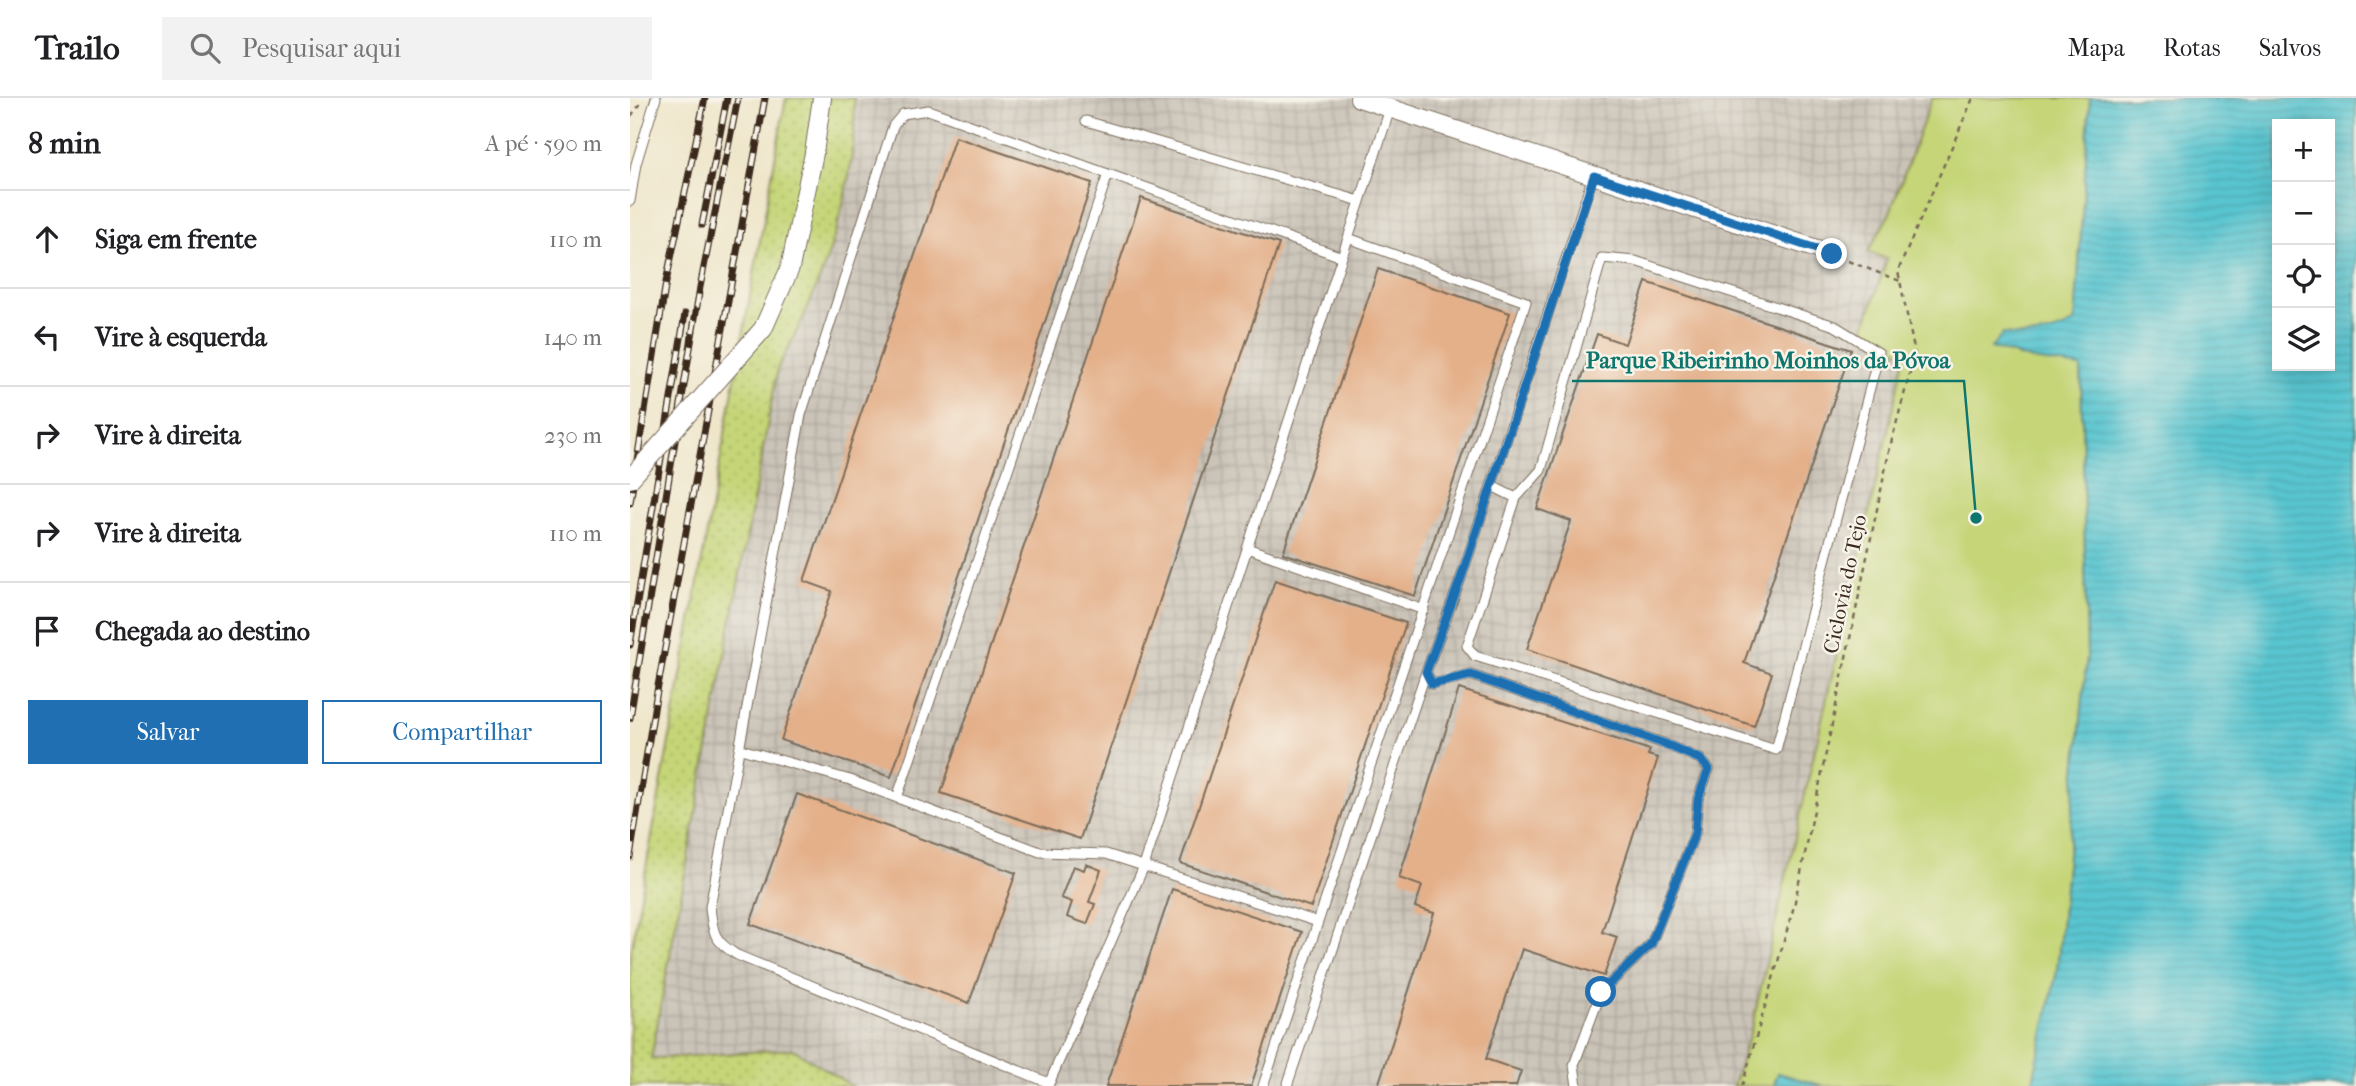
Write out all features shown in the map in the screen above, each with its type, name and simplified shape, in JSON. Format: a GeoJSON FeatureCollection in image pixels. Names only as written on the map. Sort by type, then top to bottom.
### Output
{"type":"FeatureCollection","features":[{"type":"Feature","properties":{"kind":"street"},"geometry":{"type":"LineString","coordinates":[[630,479],[763,329],[790,268],[814,153],[822,98]]}},
{"type":"Feature","properties":{"kind":"street"},"geometry":{"type":"LineString","coordinates":[[1359,98],[1832,254]]}},
{"type":"Feature","properties":{"kind":"lane"},"geometry":{"type":"LineString","coordinates":[[630,201],[636,163],[656,98]]}},
{"type":"Feature","properties":{"kind":"lane"},"geometry":{"type":"LineString","coordinates":[[1342,257],[928,110],[903,114],[894,126],[801,415],[710,907],[718,944],[737,956],[1049,1085],[1144,866],[1342,257],[1390,108]]}},
{"type":"Feature","properties":{"kind":"lane"},"geometry":{"type":"LineString","coordinates":[[1086,121],[1360,201]]}},
{"type":"Feature","properties":{"kind":"lane"},"geometry":{"type":"LineString","coordinates":[[897,798],[1108,174]]}},
{"type":"Feature","properties":{"kind":"lane"},"geometry":{"type":"LineString","coordinates":[[1287,1086],[1426,672],[1492,486],[1594,176]]}},
{"type":"Feature","properties":{"kind":"lane"},"geometry":{"type":"LineString","coordinates":[[1263,1086],[1526,302],[1348,238]]}},
{"type":"Feature","properties":{"kind":"lane"},"geometry":{"type":"LineString","coordinates":[[1602,258],[1634,261],[1835,326],[1879,353],[1776,750],[1475,656],[1467,646],[1516,498],[1541,470],[1602,258]]}},
{"type":"Feature","properties":{"kind":"lane"},"geometry":{"type":"LineString","coordinates":[[1492,486],[1516,498]]}},
{"type":"Feature","properties":{"kind":"lane"},"geometry":{"type":"LineString","coordinates":[[1247,548],[1424,610]]}},
{"type":"Feature","properties":{"kind":"lane"},"geometry":{"type":"LineString","coordinates":[[1426,672],[1432,684],[1471,675],[1665,744],[1700,759],[1709,769],[1698,799],[1695,833],[1651,944],[1601,992],[1574,1065],[1577,1086]]}},
{"type":"Feature","properties":{"kind":"lane"},"geometry":{"type":"LineString","coordinates":[[741,749],[850,780],[1040,852],[1106,854],[1318,922]]}},
{"type":"Feature","properties":{"kind":"path"},"geometry":{"type":"LineString","coordinates":[[631,116],[644,98]]}},
{"type":"Feature","properties":{"kind":"path","name":"Ciclovia do Tejo"},"geometry":{"type":"LineString","coordinates":[[1742,1086],[1794,905],[1890,447],[1915,355],[1898,271],[1973,98]]}},
{"type":"Feature","properties":{"kind":"path"},"geometry":{"type":"LineString","coordinates":[[1832,254],[1900,281]]}},
{"type":"Feature","properties":{"kind":"shaded area"},"geometry":{"type":"Polygon","coordinates":[[[854,98],[1932,98],[1889,215],[1869,252],[1887,259],[1906,354],[1752,1026],[1733,1086],[852,1086],[793,1049],[651,1059],[778,367],[801,327],[843,207],[855,124],[854,98]]]}},
{"type":"Feature","properties":{"kind":"green space"},"geometry":{"type":"Polygon","coordinates":[[[786,98],[854,98],[850,166],[834,237],[822,272],[778,367],[651,1059],[793,1049],[852,1086],[630,1086],[630,956],[786,98]]]}},
{"type":"Feature","properties":{"kind":"green space"},"geometry":{"type":"Polygon","coordinates":[[[1932,98],[2090,98],[2075,323],[2040,335],[2002,334],[1992,348],[2033,360],[2081,366],[2087,656],[2057,971],[2032,1086],[1824,1086],[1778,1074],[1774,1085],[1777,1086],[1733,1086],[1752,1026],[1905,355],[1864,329],[1887,259],[1868,252],[1889,215],[1932,98]]]}},
{"type":"Feature","properties":{"kind":"water"},"geometry":{"type":"Polygon","coordinates":[[[2090,98],[2356,98],[2356,1086],[2032,1086],[2057,971],[2087,656],[2081,367],[2033,360],[1991,348],[2002,334],[2040,335],[2075,322],[2090,98]]]}},
{"type":"Feature","properties":{"kind":"water"},"geometry":{"type":"Polygon","coordinates":[[[1778,1073],[1824,1086],[1777,1086],[1774,1085],[1778,1073]]]}},
{"type":"Feature","properties":{"kind":"building"},"geometry":{"type":"Polygon","coordinates":[[[955,137],[1092,183],[891,777],[781,740],[832,591],[804,581],[955,137]]]}},
{"type":"Feature","properties":{"kind":"building"},"geometry":{"type":"Polygon","coordinates":[[[1141,198],[1279,244],[1080,839],[941,793],[1141,198]]]}},
{"type":"Feature","properties":{"kind":"building"},"geometry":{"type":"Polygon","coordinates":[[[1378,269],[1510,313],[1415,596],[1283,553],[1378,269]]]}},
{"type":"Feature","properties":{"kind":"building"},"geometry":{"type":"Polygon","coordinates":[[[1646,282],[1851,350],[1744,663],[1772,673],[1754,726],[1527,649],[1571,521],[1537,509],[1597,334],[1625,344],[1646,282]]]}},
{"type":"Feature","properties":{"kind":"building"},"geometry":{"type":"Polygon","coordinates":[[[1275,580],[1406,623],[1311,907],[1180,863],[1275,580]]]}},
{"type":"Feature","properties":{"kind":"building"},"geometry":{"type":"Polygon","coordinates":[[[1459,689],[1650,750],[1648,755],[1658,758],[1602,932],[1617,937],[1604,976],[1522,949],[1486,1059],[1521,1071],[1516,1086],[1378,1086],[1434,913],[1415,907],[1422,886],[1399,878],[1459,689]]]}},
{"type":"Feature","properties":{"kind":"building"},"geometry":{"type":"Polygon","coordinates":[[[797,794],[1016,873],[969,1003],[750,924],[797,794]]]}},
{"type":"Feature","properties":{"kind":"building"},"geometry":{"type":"Polygon","coordinates":[[[1086,864],[1101,870],[1089,902],[1095,904],[1087,924],[1067,917],[1072,902],[1061,898],[1073,866],[1084,870],[1086,864]]]}},
{"type":"Feature","properties":{"kind":"building"},"geometry":{"type":"Polygon","coordinates":[[[1172,889],[1302,932],[1251,1086],[1106,1086],[1172,889]]]}},
{"type":"Feature","properties":{"kind":"railway"},"geometry":{"type":"LineString","coordinates":[[630,503],[666,282],[705,98]]}},
{"type":"Feature","properties":{"kind":"railway"},"geometry":{"type":"LineString","coordinates":[[702,225],[727,98]]}},
{"type":"Feature","properties":{"kind":"railway"},"geometry":{"type":"LineString","coordinates":[[630,718],[700,287],[738,98]]}},
{"type":"Feature","properties":{"kind":"railway"},"geometry":{"type":"LineString","coordinates":[[630,857],[656,697],[765,98]]}},
{"type":"Feature","properties":{"kind":"railway"},"geometry":{"type":"LineString","coordinates":[[630,645],[685,314]]}},
{"type":"Feature","properties":{"kind":"place","name":"Parque Ribeirinho Moinhos da Póvoa"},"geometry":{"type":"Point","coordinates":[1976,518]}},
{"type":"Feature","properties":{"kind":"route"},"geometry":{"type":"LineString","coordinates":[[1601,992],[1651,944],[1695,833],[1698,799],[1709,769],[1700,759],[1665,744],[1471,675],[1432,684],[1426,672],[1461,578],[1594,176],[1832,254]]}}]}
